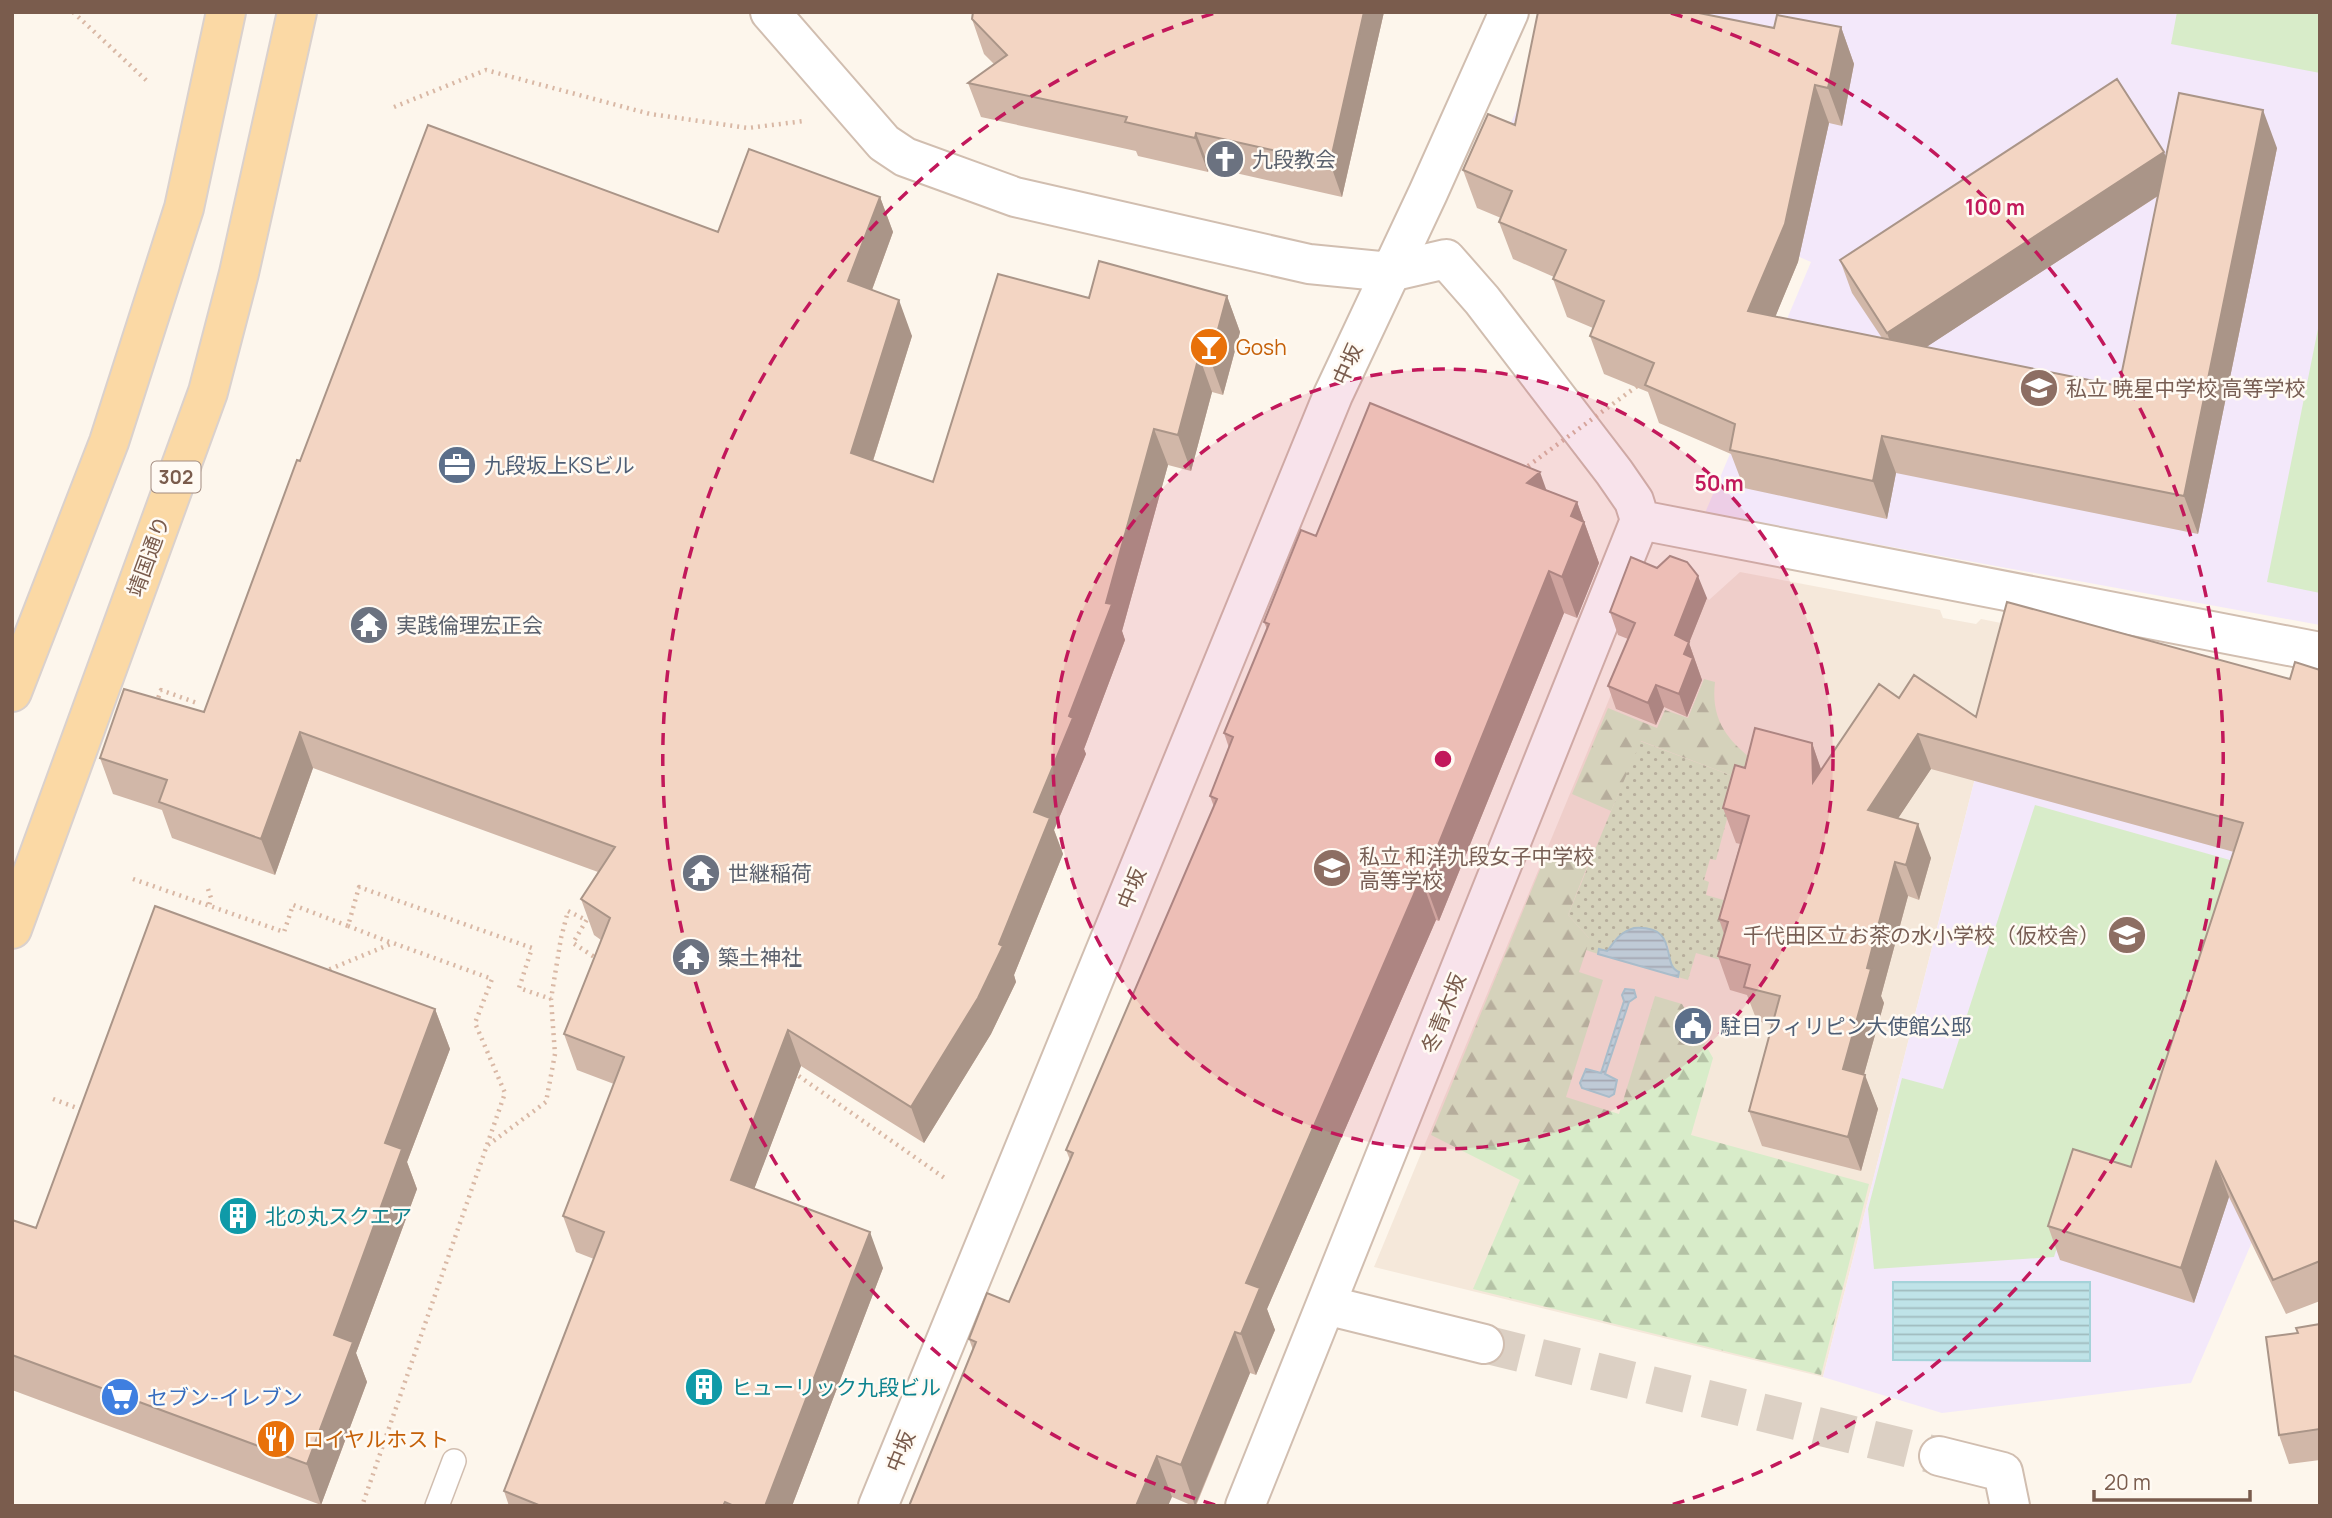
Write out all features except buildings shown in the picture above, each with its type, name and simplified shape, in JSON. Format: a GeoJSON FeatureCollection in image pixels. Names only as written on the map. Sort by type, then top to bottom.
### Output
{"type":"FeatureCollection","features":[{"type":"Feature","properties":{"kind":"main road"},"geometry":{"type":"LineString","coordinates":[[12,692],[108,442],[184,208],[226,12]]}},
{"type":"Feature","properties":{"kind":"main road","name":"靖国通り"},"geometry":{"type":"LineString","coordinates":[[12,929],[208,392],[239,273],[297,12]]}},
{"type":"Feature","properties":{"kind":"street"},"geometry":{"type":"LineString","coordinates":[[771,12],[884,144],[905,157],[1015,197],[1309,264],[1390,272],[1446,259],[1482,300],[1614,472],[1634,501],[1640,520],[2320,652]]}},
{"type":"Feature","properties":{"kind":"street","name":"中坂"},"geometry":{"type":"LineString","coordinates":[[878,1506],[1333,395],[1509,12]]}},
{"type":"Feature","properties":{"kind":"street","name":"冬青木坂"},"geometry":{"type":"LineString","coordinates":[[1245,1506],[1640,520]]}},
{"type":"Feature","properties":{"kind":"street"},"geometry":{"type":"LineString","coordinates":[[1326,1305],[1484,1344]]}},
{"type":"Feature","properties":{"kind":"street"},"geometry":{"type":"LineString","coordinates":[[1939,1456],[2003,1472],[2010,1506]]}},
{"type":"Feature","properties":{"kind":"lane"},"geometry":{"type":"LineString","coordinates":[[437,1506],[454,1461]]}},
{"type":"Feature","properties":{"kind":"path"},"geometry":{"type":"LineString","coordinates":[[73,12],[147,81]]}},
{"type":"Feature","properties":{"kind":"path"},"geometry":{"type":"LineString","coordinates":[[394,107],[486,70],[650,114],[748,128],[815,120]]}},
{"type":"Feature","properties":{"kind":"path"},"geometry":{"type":"LineString","coordinates":[[1528,466],[1643,382]]}},
{"type":"Feature","properties":{"kind":"path"},"geometry":{"type":"LineString","coordinates":[[152,715],[161,690],[197,703]]}},
{"type":"Feature","properties":{"kind":"path"},"geometry":{"type":"LineString","coordinates":[[133,879],[284,932],[293,905],[492,979],[475,1023],[505,1093],[362,1506]]}},
{"type":"Feature","properties":{"kind":"path"},"geometry":{"type":"LineString","coordinates":[[348,926],[359,887],[532,948],[519,988],[551,999]]}},
{"type":"Feature","properties":{"kind":"path"},"geometry":{"type":"LineString","coordinates":[[208,889],[211,898],[209,906]]}},
{"type":"Feature","properties":{"kind":"path"},"geometry":{"type":"LineString","coordinates":[[593,909],[573,943],[606,964]]}},
{"type":"Feature","properties":{"kind":"path"},"geometry":{"type":"LineString","coordinates":[[487,1146],[546,1101],[555,1054],[551,999],[561,938],[568,911],[586,920]]}},
{"type":"Feature","properties":{"kind":"path"},"geometry":{"type":"LineString","coordinates":[[320,973],[393,943]]}},
{"type":"Feature","properties":{"kind":"path"},"geometry":{"type":"LineString","coordinates":[[790,1070],[946,1178]]}},
{"type":"Feature","properties":{"kind":"path"},"geometry":{"type":"LineString","coordinates":[[53,1100],[89,1113]]}},
{"type":"Feature","properties":{"kind":"shaded area","name":"私立 暁星中学校 高等学校"},"geometry":{"type":"Polygon","coordinates":[[[1561,12],[2320,12],[2320,625],[1705,513],[1811,262],[1507,131],[1561,12]]]}},
{"type":"Feature","properties":{"kind":"shaded area","name":"駐日フィリピン大使館公邸"},"geometry":{"type":"Polygon","coordinates":[[[1740,572],[1940,610],[1943,618],[1976,624],[1981,619],[2016,626],[1823,1377],[1374,1267],[1656,586],[1695,585],[1709,600],[1740,572]]]}},
{"type":"Feature","properties":{"kind":"shaded area","name":"千代田区立お茶の水小学校（仮校舎）"},"geometry":{"type":"Polygon","coordinates":[[[2016,626],[2320,692],[2320,1085],[2191,1383],[1942,1413],[1823,1377],[2016,626]]]}},
{"type":"Feature","properties":{"kind":"green space"},"geometry":{"type":"Polygon","coordinates":[[[2177,12],[2320,12],[2320,73],[2171,44],[2177,12]]]}},
{"type":"Feature","properties":{"kind":"green space"},"geometry":{"type":"Polygon","coordinates":[[[2320,319],[2320,593],[2267,582],[2320,319]]]}},
{"type":"Feature","properties":{"kind":"green space"},"geometry":{"type":"Polygon","coordinates":[[[1704,679],[1715,682],[1716,710],[1726,732],[1733,742],[1763,768],[1738,778],[1641,741],[1611,811],[1572,794],[1608,708],[1657,728],[1665,710],[1688,718],[1704,679]]]}},
{"type":"Feature","properties":{"kind":"green space"},"geometry":{"type":"Polygon","coordinates":[[[1640,741],[1738,778],[1716,860],[1710,859],[1704,880],[1709,882],[1706,895],[1741,905],[1724,961],[1696,953],[1688,980],[1678,977],[1679,972],[1671,964],[1668,945],[1654,931],[1616,938],[1607,951],[1600,949],[1598,954],[1586,950],[1589,938],[1568,915],[1640,741]]]}},
{"type":"Feature","properties":{"kind":"green space"},"geometry":{"type":"Polygon","coordinates":[[[2035,805],[2244,864],[2148,1164],[2080,1175],[2054,1257],[1874,1269],[1868,1209],[1902,1078],[1943,1089],[2035,805]]]}},
{"type":"Feature","properties":{"kind":"green space"},"geometry":{"type":"Polygon","coordinates":[[[1548,850],[1587,867],[1568,915],[1590,939],[1579,972],[1603,980],[1566,1097],[1619,1114],[1655,996],[1682,1004],[1713,1058],[1691,1135],[1869,1184],[1821,1375],[1473,1289],[1520,1180],[1431,1135],[1548,850]]]}},
{"type":"Feature","properties":{"kind":"water"},"geometry":{"type":"Polygon","coordinates":[[[1634,928],[1649,929],[1664,939],[1671,962],[1679,972],[1678,977],[1598,954],[1599,949],[1607,951],[1621,935],[1634,928]]]}},
{"type":"Feature","properties":{"kind":"water"},"geometry":{"type":"Polygon","coordinates":[[[1625,989],[1634,990],[1636,997],[1629,1002],[1605,1074],[1617,1080],[1614,1094],[1609,1097],[1582,1088],[1580,1083],[1586,1069],[1601,1073],[1624,1001],[1622,995],[1625,989]]]}},
{"type":"Feature","properties":{"kind":"water"},"geometry":{"type":"Polygon","coordinates":[[[1893,1282],[2090,1282],[2090,1361],[1893,1360],[1893,1282]]]}},
{"type":"Feature","properties":{"kind":"tunnel"},"geometry":{"type":"LineString","coordinates":[[1484,1344],[1939,1456]]}},
{"type":"Feature","properties":{"kind":"place","name":"九段教会"},"geometry":{"type":"Point","coordinates":[1225,159]}},
{"type":"Feature","properties":{"kind":"place","name":"Gosh"},"geometry":{"type":"Point","coordinates":[1209,347]}},
{"type":"Feature","properties":{"kind":"place","name":"私立 暁星中学校 高等学校"},"geometry":{"type":"Point","coordinates":[2039,388]}},
{"type":"Feature","properties":{"kind":"place","name":"九段坂上KSビル"},"geometry":{"type":"Point","coordinates":[457,465]}},
{"type":"Feature","properties":{"kind":"place","name":"実践倫理宏正会"},"geometry":{"type":"Point","coordinates":[369,625]}},
{"type":"Feature","properties":{"kind":"place","name":"私立 和洋九段女子中学校 高等学校"},"geometry":{"type":"Point","coordinates":[1332,868]}},
{"type":"Feature","properties":{"kind":"place","name":"世継稲荷"},"geometry":{"type":"Point","coordinates":[701,873]}},
{"type":"Feature","properties":{"kind":"place","name":"千代田区立お茶の水小学校（仮校舎）"},"geometry":{"type":"Point","coordinates":[2127,935]}},
{"type":"Feature","properties":{"kind":"place","name":"築土神社"},"geometry":{"type":"Point","coordinates":[691,957]}},
{"type":"Feature","properties":{"kind":"place","name":"駐日フィリピン大使館公邸"},"geometry":{"type":"Point","coordinates":[1693,1026]}},
{"type":"Feature","properties":{"kind":"place","name":"北の丸スクエア"},"geometry":{"type":"Point","coordinates":[238,1216]}},
{"type":"Feature","properties":{"kind":"place","name":"ヒューリック九段ビル"},"geometry":{"type":"Point","coordinates":[704,1387]}},
{"type":"Feature","properties":{"kind":"place","name":"セブン-イレブン"},"geometry":{"type":"Point","coordinates":[120,1397]}},
{"type":"Feature","properties":{"kind":"place","name":"ロイヤルホスト"},"geometry":{"type":"Point","coordinates":[276,1439]}}]}
